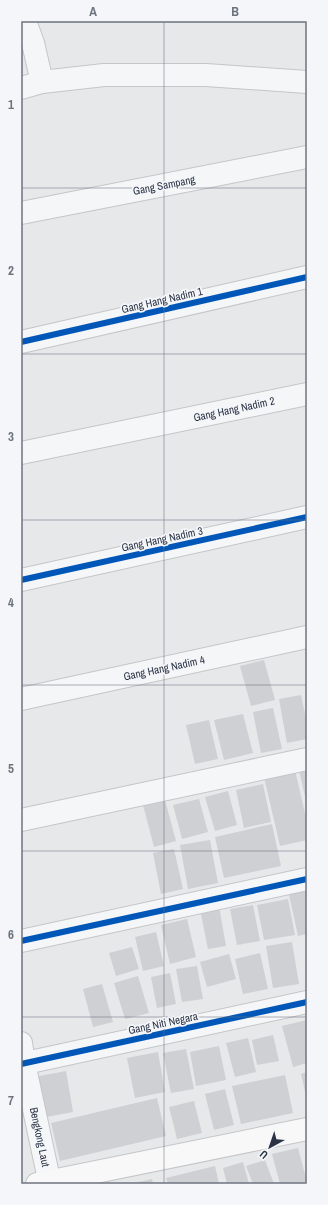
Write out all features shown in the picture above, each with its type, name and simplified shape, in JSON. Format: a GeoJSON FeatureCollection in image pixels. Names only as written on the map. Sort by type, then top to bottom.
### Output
{"type":"FeatureCollection","features":[{"type":"Feature","properties":{"kind":"street"},"geometry":{"type":"LineString","coordinates":[[25,21],[33,43],[42,82]]}},
{"type":"Feature","properties":{"kind":"street"},"geometry":{"type":"LineString","coordinates":[[21,88],[42,82],[104,75],[206,75],[307,82]]}},
{"type":"Feature","properties":{"kind":"street","name":"Gang Sampang"},"geometry":{"type":"LineString","coordinates":[[21,213],[307,157]]}},
{"type":"Feature","properties":{"kind":"street","name":"Gang Hang Nadim 1"},"geometry":{"type":"LineString","coordinates":[[21,342],[307,277]]}},
{"type":"Feature","properties":{"kind":"street","name":"Gang Hang Nadim 2"},"geometry":{"type":"LineString","coordinates":[[21,453],[307,394]]}},
{"type":"Feature","properties":{"kind":"street","name":"Gang Hang Nadim 3"},"geometry":{"type":"LineString","coordinates":[[21,580],[307,518]]}},
{"type":"Feature","properties":{"kind":"street","name":"Gang Hang Nadim 4"},"geometry":{"type":"LineString","coordinates":[[21,699],[307,637]]}},
{"type":"Feature","properties":{"kind":"street"},"geometry":{"type":"LineString","coordinates":[[21,820],[307,759]]}},
{"type":"Feature","properties":{"kind":"street"},"geometry":{"type":"LineString","coordinates":[[21,941],[307,879]]}},
{"type":"Feature","properties":{"kind":"street","name":"Gang Niti Negara"},"geometry":{"type":"LineString","coordinates":[[22,1057],[307,1002]]}},
{"type":"Feature","properties":{"kind":"street","name":"Bengkong Laut"},"geometry":{"type":"LineString","coordinates":[[22,1057],[45,1183]]}},
{"type":"Feature","properties":{"kind":"street"},"geometry":{"type":"LineString","coordinates":[[45,1183],[307,1129]]}},
{"type":"Feature","properties":{"kind":"building"},"geometry":{"type":"Polygon","coordinates":[[[264,660],[275,700],[251,706],[240,666],[264,660]]]}},
{"type":"Feature","properties":{"kind":"building"},"geometry":{"type":"Polygon","coordinates":[[[301,695],[307,723],[307,739],[287,743],[279,699],[301,695]]]}},
{"type":"Feature","properties":{"kind":"building"},"geometry":{"type":"Polygon","coordinates":[[[273,708],[282,749],[261,753],[253,712],[273,708]]]}},
{"type":"Feature","properties":{"kind":"building"},"geometry":{"type":"Polygon","coordinates":[[[243,714],[253,753],[224,760],[214,720],[243,714]]]}},
{"type":"Feature","properties":{"kind":"building"},"geometry":{"type":"Polygon","coordinates":[[[209,720],[218,759],[195,764],[186,725],[209,720]]]}},
{"type":"Feature","properties":{"kind":"building"},"geometry":{"type":"Polygon","coordinates":[[[307,768],[307,801],[306,801],[299,770],[307,768]]]}},
{"type":"Feature","properties":{"kind":"building"},"geometry":{"type":"Polygon","coordinates":[[[295,770],[307,822],[307,840],[280,846],[264,777],[295,770]]]}},
{"type":"Feature","properties":{"kind":"building"},"geometry":{"type":"Polygon","coordinates":[[[263,784],[271,822],[244,828],[236,790],[263,784]]]}},
{"type":"Feature","properties":{"kind":"building"},"geometry":{"type":"Polygon","coordinates":[[[228,791],[237,825],[215,831],[205,797],[228,791]]]}},
{"type":"Feature","properties":{"kind":"building"},"geometry":{"type":"Polygon","coordinates":[[[199,799],[208,832],[182,839],[173,805],[199,799]]]}},
{"type":"Feature","properties":{"kind":"building"},"geometry":{"type":"Polygon","coordinates":[[[165,800],[176,841],[154,847],[143,805],[165,800]]]}},
{"type":"Feature","properties":{"kind":"building"},"geometry":{"type":"Polygon","coordinates":[[[272,824],[281,866],[224,878],[215,837],[272,824]]]}},
{"type":"Feature","properties":{"kind":"building"},"geometry":{"type":"Polygon","coordinates":[[[210,840],[218,883],[188,889],[180,845],[210,840]]]}},
{"type":"Feature","properties":{"kind":"building"},"geometry":{"type":"Polygon","coordinates":[[[174,849],[183,889],[161,894],[153,853],[174,849]]]}},
{"type":"Feature","properties":{"kind":"building"},"geometry":{"type":"Polygon","coordinates":[[[307,887],[307,934],[298,936],[288,890],[307,887]]]}},
{"type":"Feature","properties":{"kind":"building"},"geometry":{"type":"Polygon","coordinates":[[[288,899],[295,935],[264,940],[257,905],[288,899]]]}},
{"type":"Feature","properties":{"kind":"building"},"geometry":{"type":"Polygon","coordinates":[[[253,905],[260,941],[237,945],[230,909],[253,905]]]}},
{"type":"Feature","properties":{"kind":"building"},"geometry":{"type":"Polygon","coordinates":[[[219,906],[226,946],[208,949],[200,909],[219,906]]]}},
{"type":"Feature","properties":{"kind":"building"},"geometry":{"type":"Polygon","coordinates":[[[187,919],[196,957],[170,964],[161,925],[187,919]]]}},
{"type":"Feature","properties":{"kind":"building"},"geometry":{"type":"Polygon","coordinates":[[[156,932],[164,966],[143,971],[135,937],[156,932]]]}},
{"type":"Feature","properties":{"kind":"building"},"geometry":{"type":"Polygon","coordinates":[[[292,942],[299,984],[273,988],[266,946],[292,942]]]}},
{"type":"Feature","properties":{"kind":"building"},"geometry":{"type":"Polygon","coordinates":[[[132,947],[139,969],[116,976],[109,953],[132,947]]]}},
{"type":"Feature","properties":{"kind":"building"},"geometry":{"type":"Polygon","coordinates":[[[260,953],[268,989],[243,994],[235,959],[260,953]]]}},
{"type":"Feature","properties":{"kind":"building"},"geometry":{"type":"Polygon","coordinates":[[[229,954],[236,979],[207,987],[200,962],[229,954]]]}},
{"type":"Feature","properties":{"kind":"building"},"geometry":{"type":"Polygon","coordinates":[[[197,966],[203,999],[182,1002],[176,969],[197,966]]]}},
{"type":"Feature","properties":{"kind":"building"},"geometry":{"type":"Polygon","coordinates":[[[170,973],[176,1004],[157,1008],[151,977],[170,973]]]}},
{"type":"Feature","properties":{"kind":"building"},"geometry":{"type":"Polygon","coordinates":[[[138,976],[149,1013],[125,1019],[114,983],[138,976]]]}},
{"type":"Feature","properties":{"kind":"building"},"geometry":{"type":"Polygon","coordinates":[[[102,984],[113,1022],[93,1027],[83,989],[102,984]]]}},
{"type":"Feature","properties":{"kind":"building"},"geometry":{"type":"Polygon","coordinates":[[[307,1020],[307,1063],[293,1067],[282,1026],[307,1020]]]}},
{"type":"Feature","properties":{"kind":"building"},"geometry":{"type":"Polygon","coordinates":[[[273,1035],[279,1061],[257,1065],[252,1040],[273,1035]]]}},
{"type":"Feature","properties":{"kind":"building"},"geometry":{"type":"Polygon","coordinates":[[[248,1038],[256,1072],[235,1077],[226,1043],[248,1038]]]}},
{"type":"Feature","properties":{"kind":"building"},"geometry":{"type":"Polygon","coordinates":[[[219,1046],[226,1080],[196,1086],[190,1052],[219,1046]]]}},
{"type":"Feature","properties":{"kind":"building"},"geometry":{"type":"Polygon","coordinates":[[[186,1049],[194,1089],[171,1093],[163,1053],[186,1049]]]}},
{"type":"Feature","properties":{"kind":"building"},"geometry":{"type":"Polygon","coordinates":[[[158,1052],[165,1092],[135,1098],[127,1058],[158,1052]]]}},
{"type":"Feature","properties":{"kind":"building"},"geometry":{"type":"Polygon","coordinates":[[[66,1071],[73,1112],[41,1118],[34,1077],[66,1071]]]}},
{"type":"Feature","properties":{"kind":"building"},"geometry":{"type":"Polygon","coordinates":[[[307,1072],[307,1096],[306,1096],[301,1074],[307,1072]]]}},
{"type":"Feature","properties":{"kind":"building"},"geometry":{"type":"Polygon","coordinates":[[[285,1075],[293,1113],[241,1124],[232,1086],[285,1075]]]}},
{"type":"Feature","properties":{"kind":"building"},"geometry":{"type":"Polygon","coordinates":[[[225,1089],[234,1125],[214,1130],[205,1094],[225,1089]]]}},
{"type":"Feature","properties":{"kind":"building"},"geometry":{"type":"Polygon","coordinates":[[[157,1098],[166,1136],[60,1161],[51,1123],[157,1098]]]}},
{"type":"Feature","properties":{"kind":"building"},"geometry":{"type":"Polygon","coordinates":[[[194,1101],[202,1133],[177,1139],[169,1107],[194,1101]]]}},
{"type":"Feature","properties":{"kind":"building"},"geometry":{"type":"Polygon","coordinates":[[[298,1148],[307,1182],[280,1184],[272,1154],[298,1148]]]}},
{"type":"Feature","properties":{"kind":"building"},"geometry":{"type":"Polygon","coordinates":[[[265,1160],[274,1184],[253,1184],[246,1166],[265,1160]]]}},
{"type":"Feature","properties":{"kind":"building"},"geometry":{"type":"Polygon","coordinates":[[[243,1162],[249,1184],[227,1184],[223,1168],[243,1162]]]}},
{"type":"Feature","properties":{"kind":"building"},"geometry":{"type":"Polygon","coordinates":[[[215,1166],[219,1184],[168,1184],[166,1178],[215,1166]]]}},
{"type":"Feature","properties":{"kind":"building"},"geometry":{"type":"Polygon","coordinates":[[[152,1179],[153,1184],[134,1184],[134,1183],[152,1179]]]}},
{"type":"Feature","properties":{"kind":"cycle path"},"geometry":{"type":"LineString","coordinates":[[21,342],[307,277]]}},
{"type":"Feature","properties":{"kind":"cycle path"},"geometry":{"type":"LineString","coordinates":[[21,580],[307,517]]}},
{"type":"Feature","properties":{"kind":"cycle path"},"geometry":{"type":"LineString","coordinates":[[21,941],[307,879]]}},
{"type":"Feature","properties":{"kind":"cycle path"},"geometry":{"type":"LineString","coordinates":[[21,1064],[307,1002]]}}]}
